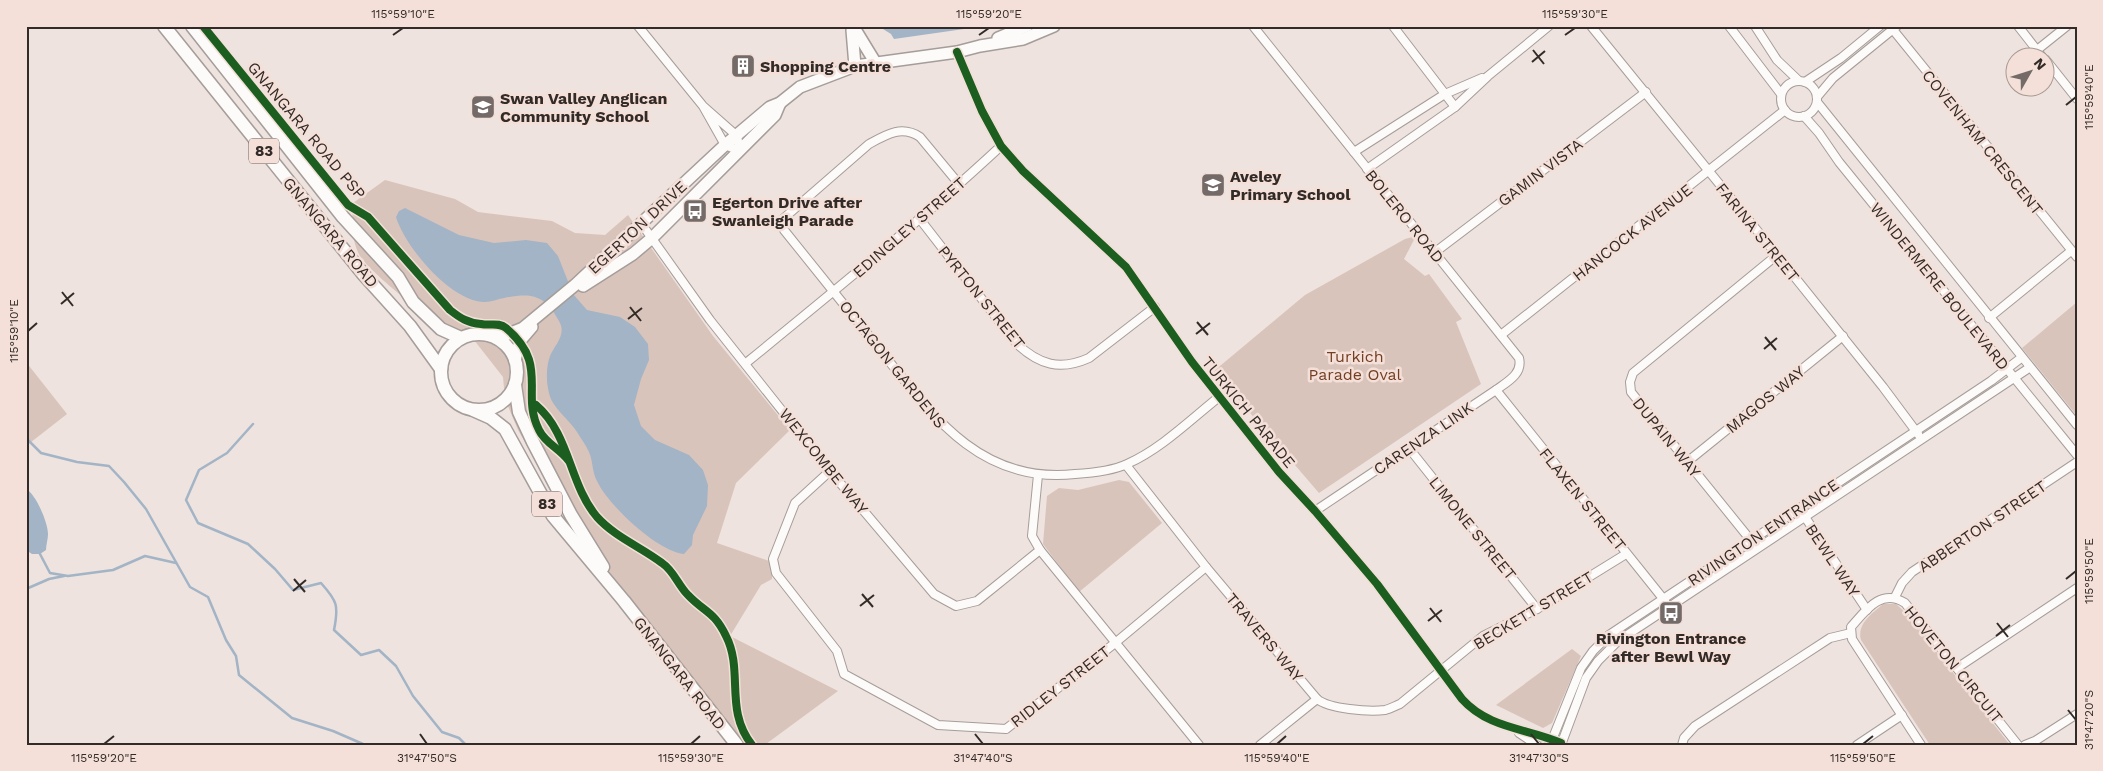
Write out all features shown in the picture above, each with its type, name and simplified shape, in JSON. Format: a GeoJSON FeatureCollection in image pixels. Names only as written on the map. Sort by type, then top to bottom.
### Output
{"type":"FeatureCollection","features":[{"type":"Feature","properties":{"kind":"main road","name":"GNANGARA ROAD"},"geometry":{"type":"LineString","coordinates":[[164,26],[358,268],[410,326],[441,369]]}},
{"type":"Feature","properties":{"kind":"main road","name":"GNANGARA ROAD"},"geometry":{"type":"LineString","coordinates":[[192,26],[343,217],[398,277],[414,302],[441,329],[461,338]]}},
{"type":"Feature","properties":{"kind":"main road"},"geometry":{"type":"LineString","coordinates":[[441,369],[447,351],[461,338],[474,334],[487,335],[499,339],[509,348],[515,360]]}},
{"type":"Feature","properties":{"kind":"main road","name":"83"},"geometry":{"type":"LineString","coordinates":[[515,360],[517,372],[515,385]]}},
{"type":"Feature","properties":{"kind":"main road","name":"83"},"geometry":{"type":"LineString","coordinates":[[441,369],[441,380],[445,391],[452,400],[462,407],[473,410]]}},
{"type":"Feature","properties":{"kind":"main road","name":"GNANGARA ROAD"},"geometry":{"type":"LineString","coordinates":[[515,385],[519,412],[545,467],[571,515],[624,601]]}},
{"type":"Feature","properties":{"kind":"main road"},"geometry":{"type":"LineString","coordinates":[[473,410],[486,410],[498,405],[508,397],[515,385]]}},
{"type":"Feature","properties":{"kind":"main road","name":"GNANGARA ROAD"},"geometry":{"type":"LineString","coordinates":[[473,410],[491,418],[505,429],[553,516],[624,601],[737,745]]}},
{"type":"Feature","properties":{"kind":"street"},"geometry":{"type":"LineString","coordinates":[[638,26],[703,106],[737,136],[740,151],[725,146],[703,106]]}},
{"type":"Feature","properties":{"kind":"street"},"geometry":{"type":"LineString","coordinates":[[852,26],[875,62]]}},
{"type":"Feature","properties":{"kind":"street"},"geometry":{"type":"LineString","coordinates":[[852,26],[855,66]]}},
{"type":"Feature","properties":{"kind":"street","name":"EGERTON DRIVE"},"geometry":{"type":"LineString","coordinates":[[980,46],[1027,26]]}},
{"type":"Feature","properties":{"kind":"street","name":"EGERTON DRIVE"},"geometry":{"type":"LineString","coordinates":[[515,360],[520,341],[525,333],[544,314],[576,287],[641,223],[725,146],[770,107],[780,103],[800,87],[855,66],[957,52],[1023,39],[1054,26]]}},
{"type":"Feature","properties":{"kind":"street","name":"BOLERO ROAD"},"geometry":{"type":"LineString","coordinates":[[1253,26],[1519,358]]}},
{"type":"Feature","properties":{"kind":"street"},"geometry":{"type":"LineString","coordinates":[[1393,26],[1455,107]]}},
{"type":"Feature","properties":{"kind":"street"},"geometry":{"type":"LineString","coordinates":[[1367,168],[1455,107],[1488,76],[1548,26]]}},
{"type":"Feature","properties":{"kind":"street","name":"FARINA STREET"},"geometry":{"type":"LineString","coordinates":[[1591,26],[1843,336],[1922,440]]}},
{"type":"Feature","properties":{"kind":"street"},"geometry":{"type":"LineString","coordinates":[[1729,26],[1782,94]]}},
{"type":"Feature","properties":{"kind":"street"},"geometry":{"type":"LineString","coordinates":[[1755,26],[1777,60],[1812,87],[1817,99]]}},
{"type":"Feature","properties":{"kind":"street"},"geometry":{"type":"LineString","coordinates":[[1880,26],[1840,58],[1802,81],[1787,85],[1781,100],[1785,110],[1793,116],[1804,116],[1814,108],[1817,99],[1833,78],[1893,27]]}},
{"type":"Feature","properties":{"kind":"street"},"geometry":{"type":"LineString","coordinates":[[2018,26],[2035,48]]}},
{"type":"Feature","properties":{"kind":"street"},"geometry":{"type":"LineString","coordinates":[[2039,48],[2066,26]]}},
{"type":"Feature","properties":{"kind":"street","name":"COVENHAM CRESCENT"},"geometry":{"type":"LineString","coordinates":[[1893,27],[2074,254]]}},
{"type":"Feature","properties":{"kind":"street","name":"TURKICH PARADE"},"geometry":{"type":"LineString","coordinates":[[957,52],[982,111],[1001,146],[1023,171],[1126,267],[1192,362],[1219,397],[1279,472],[1315,511],[1376,584],[1471,709],[1513,729],[1561,744]]}},
{"type":"Feature","properties":{"kind":"street"},"geometry":{"type":"LineString","coordinates":[[2056,74],[2077,99]]}},
{"type":"Feature","properties":{"kind":"street"},"geometry":{"type":"LineString","coordinates":[[1354,152],[1445,94],[1488,76]]}},
{"type":"Feature","properties":{"kind":"street","name":"GAMIN VISTA"},"geometry":{"type":"LineString","coordinates":[[1434,253],[1646,92]]}},
{"type":"Feature","properties":{"kind":"street","name":"WINDERMERE BOULEVARD"},"geometry":{"type":"LineString","coordinates":[[1817,99],[1989,318],[2077,425]]}},
{"type":"Feature","properties":{"kind":"street","name":"EGERTON DRIVE"},"geometry":{"type":"LineString","coordinates":[[576,287],[633,254],[652,238],[775,116],[780,103]]}},
{"type":"Feature","properties":{"kind":"street","name":"HANCOCK AVENUE"},"geometry":{"type":"LineString","coordinates":[[1501,335],[1785,110]]}},
{"type":"Feature","properties":{"kind":"street","name":"WINDERMERE BOULEVARD"},"geometry":{"type":"LineString","coordinates":[[1804,116],[2077,455]]}},
{"type":"Feature","properties":{"kind":"street","name":"OCTAGON GARDENS"},"geometry":{"type":"LineString","coordinates":[[959,184],[920,137],[911,131],[902,130],[886,135],[870,144],[784,218],[781,223],[784,230],[927,409],[951,434],[988,459],[1017,470],[1038,475],[1063,476],[1085,473],[1126,464],[1162,443],[1219,397]]}},
{"type":"Feature","properties":{"kind":"street","name":"EDINGLEY STREET"},"geometry":{"type":"LineString","coordinates":[[746,364],[834,292],[1001,146]]}},
{"type":"Feature","properties":{"kind":"street","name":"PYRTON STREET"},"geometry":{"type":"LineString","coordinates":[[918,218],[1016,343],[1026,353],[1043,362],[1061,365],[1081,362],[1089,358],[1155,307]]}},
{"type":"Feature","properties":{"kind":"street","name":"WEXCOMBE WAY"},"geometry":{"type":"LineString","coordinates":[[641,223],[710,320],[830,470],[934,594],[956,606],[977,602],[1040,550]]}},
{"type":"Feature","properties":{"kind":"street"},"geometry":{"type":"LineString","coordinates":[[1989,318],[2074,254]]}},
{"type":"Feature","properties":{"kind":"street","name":"DUPAIN WAY"},"geometry":{"type":"LineString","coordinates":[[1758,549],[1631,392],[1630,382],[1633,373],[1778,255]]}},
{"type":"Feature","properties":{"kind":"street","name":"EGERTON DRIVE"},"geometry":{"type":"LineString","coordinates":[[487,335],[512,334],[544,314]]}},
{"type":"Feature","properties":{"kind":"street","name":"MAGOS WAY"},"geometry":{"type":"LineString","coordinates":[[1687,462],[1843,336]]}},
{"type":"Feature","properties":{"kind":"street","name":"CARENZA LINK"},"geometry":{"type":"LineString","coordinates":[[1315,511],[1496,390],[1517,372],[1520,366],[1519,358]]}},
{"type":"Feature","properties":{"kind":"street","name":"RIVINGTON ENTRANCE"},"geometry":{"type":"LineString","coordinates":[[1551,742],[1581,668],[1593,651],[1609,635],[1916,431],[2021,358]]}},
{"type":"Feature","properties":{"kind":"street","name":"RIVINGTON ENTRANCE"},"geometry":{"type":"LineString","coordinates":[[1561,744],[1586,678],[1598,660],[1618,642],[2029,368]]}},
{"type":"Feature","properties":{"kind":"street","name":"FLAXEN STREET"},"geometry":{"type":"LineString","coordinates":[[1496,390],[1670,607]]}},
{"type":"Feature","properties":{"kind":"street","name":"LIMONE STREET"},"geometry":{"type":"LineString","coordinates":[[1408,448],[1537,610]]}},
{"type":"Feature","properties":{"kind":"street","name":"ABBERTON STREET"},"geometry":{"type":"LineString","coordinates":[[1895,597],[1902,583],[1912,572],[2077,462]]}},
{"type":"Feature","properties":{"kind":"street","name":"TRAVERS WAY"},"geometry":{"type":"LineString","coordinates":[[1126,464],[1206,566],[1317,699]]}},
{"type":"Feature","properties":{"kind":"street","name":"RIDLEY STREET"},"geometry":{"type":"LineString","coordinates":[[830,470],[795,502],[773,558],[776,574],[837,651],[844,674],[938,725],[1006,729],[1115,643],[1206,566]]}},
{"type":"Feature","properties":{"kind":"street"},"geometry":{"type":"LineString","coordinates":[[1038,475],[1032,536],[1040,550],[1199,745]]}},
{"type":"Feature","properties":{"kind":"street","name":"BEWL WAY"},"geometry":{"type":"LineString","coordinates":[[1799,508],[1868,610]]}},
{"type":"Feature","properties":{"kind":"street","name":"BECKETT STREET"},"geometry":{"type":"LineString","coordinates":[[1442,670],[1483,636],[1537,610],[1626,554]]}},
{"type":"Feature","properties":{"kind":"street"},"geometry":{"type":"LineString","coordinates":[[1958,668],[2077,588]]}},
{"type":"Feature","properties":{"kind":"street","name":"HOVETON CIRCUIT"},"geometry":{"type":"LineString","coordinates":[[1850,633],[1851,627],[1882,598],[1895,597],[1905,603],[2018,745]]}},
{"type":"Feature","properties":{"kind":"street"},"geometry":{"type":"LineString","coordinates":[[1682,745],[1684,738],[1695,726],[1830,638],[1850,633],[1855,644],[1921,745]]}},
{"type":"Feature","properties":{"kind":"street"},"geometry":{"type":"LineString","coordinates":[[1260,745],[1317,699],[1324,705],[1363,710],[1386,710],[1400,704],[1442,670]]}},
{"type":"Feature","properties":{"kind":"street"},"geometry":{"type":"LineString","coordinates":[[2025,745],[2035,741],[2077,714]]}},
{"type":"Feature","properties":{"kind":"street"},"geometry":{"type":"LineString","coordinates":[[1857,745],[1902,715]]}},
{"type":"Feature","properties":{"kind":"street","name":"TURKICH PARADE"},"geometry":{"type":"LineString","coordinates":[[1513,729],[1537,745]]}},
{"type":"Feature","properties":{"kind":"green space"},"geometry":{"type":"Polygon","coordinates":[[[385,180],[455,199],[478,212],[552,221],[575,233],[605,235],[628,215],[713,336],[790,430],[736,483],[717,543],[772,562],[772,579],[761,585],[730,636],[838,691],[766,744],[741,741],[610,578],[569,519],[518,430],[505,399],[503,377],[474,340],[463,338],[425,314],[378,276],[360,256],[355,244],[352,223],[353,203],[385,180]]]}},
{"type":"Feature","properties":{"kind":"green space","name":"Turkich Parade Oval"},"geometry":{"type":"Polygon","coordinates":[[[1416,236],[1404,259],[1425,276],[1429,274],[1462,319],[1456,322],[1481,384],[1319,493],[1214,371],[1305,295],[1405,239],[1416,236]]]}},
{"type":"Feature","properties":{"kind":"green space"},"geometry":{"type":"Polygon","coordinates":[[[2077,302],[2077,416],[2022,348],[2077,302]]]}},
{"type":"Feature","properties":{"kind":"green space"},"geometry":{"type":"Polygon","coordinates":[[[26,362],[67,414],[26,446],[26,362]]]}},
{"type":"Feature","properties":{"kind":"green space"},"geometry":{"type":"Polygon","coordinates":[[[1119,480],[1129,482],[1162,523],[1079,592],[1043,544],[1047,496],[1059,488],[1078,490],[1119,480]]]}},
{"type":"Feature","properties":{"kind":"green space"},"geometry":{"type":"Polygon","coordinates":[[[1883,604],[1896,604],[1906,613],[2010,745],[1930,745],[1861,640],[1861,629],[1866,619],[1883,604]]]}},
{"type":"Feature","properties":{"kind":"green space"},"geometry":{"type":"Polygon","coordinates":[[[1572,649],[1581,656],[1552,723],[1543,728],[1496,705],[1572,649]]]}},
{"type":"Feature","properties":{"kind":"water"},"geometry":{"type":"Polygon","coordinates":[[[883,26],[971,26],[964,29],[894,39],[891,34],[883,29],[883,26]]]}},
{"type":"Feature","properties":{"kind":"water"},"geometry":{"type":"Polygon","coordinates":[[[405,208],[459,235],[494,243],[526,240],[547,243],[558,256],[573,294],[587,310],[620,317],[635,327],[648,344],[649,360],[641,379],[634,405],[641,426],[655,440],[689,455],[703,470],[708,485],[707,506],[693,535],[692,545],[684,554],[661,545],[648,536],[635,526],[612,502],[595,478],[590,455],[586,447],[574,427],[554,404],[549,393],[547,374],[550,356],[562,331],[554,312],[543,301],[530,296],[514,296],[485,302],[472,300],[458,293],[431,271],[409,243],[396,217],[399,211],[405,208]]]}},
{"type":"Feature","properties":{"kind":"water"},"geometry":{"type":"Polygon","coordinates":[[[26,489],[34,497],[44,516],[47,529],[46,550],[40,554],[29,552],[29,541],[26,539],[26,489]]]}},
{"type":"Feature","properties":{"kind":"waterway"},"geometry":{"type":"LineString","coordinates":[[253,424],[227,453],[199,470],[186,500],[198,523],[248,544],[275,569],[293,590],[321,583],[335,604],[334,630],[361,655],[379,650],[396,666],[413,696],[442,732],[459,738],[466,745]]}},
{"type":"Feature","properties":{"kind":"waterway"},"geometry":{"type":"LineString","coordinates":[[26,438],[41,453],[77,462],[109,466],[124,482],[146,509],[190,587],[208,597],[226,640],[236,656],[239,675],[292,718],[333,731],[363,744],[372,745]]}},
{"type":"Feature","properties":{"kind":"waterway"},"geometry":{"type":"LineString","coordinates":[[40,554],[50,573],[68,576],[113,570],[145,556],[176,563]]}},
{"type":"Feature","properties":{"kind":"waterway"},"geometry":{"type":"LineString","coordinates":[[26,589],[49,579],[64,576]]}},
{"type":"Feature","properties":{"kind":"cycle path","name":"GNANGARA ROAD PSP"},"geometry":{"type":"LineString","coordinates":[[203,26],[348,205],[368,217],[450,310],[472,323],[503,326],[519,341],[527,354],[531,367],[532,404],[539,430],[545,439],[568,460]]}},
{"type":"Feature","properties":{"kind":"cycle path"},"geometry":{"type":"LineString","coordinates":[[957,52],[982,111],[1001,146],[1023,171],[1126,267],[1192,362],[1279,472],[1377,584],[1462,699],[1473,709],[1496,722],[1561,743]]}},
{"type":"Feature","properties":{"kind":"cycle path"},"geometry":{"type":"LineString","coordinates":[[536,405],[556,430],[580,490],[597,517],[620,536],[666,566],[688,595],[713,617],[722,628],[731,649],[734,663],[736,704],[739,718],[744,732],[752,745]]}},
{"type":"Feature","properties":{"kind":"place","name":"Shopping Centre"},"geometry":{"type":"Point","coordinates":[743,66]}},
{"type":"Feature","properties":{"kind":"place","name":"Swan Valley Anglican Community School"},"geometry":{"type":"Point","coordinates":[483,107]}},
{"type":"Feature","properties":{"kind":"place","name":"Aveley Primary School"},"geometry":{"type":"Point","coordinates":[1213,185]}},
{"type":"Feature","properties":{"kind":"place","name":"Egerton Drive after Swanleigh Parade"},"geometry":{"type":"Point","coordinates":[695,211]}},
{"type":"Feature","properties":{"kind":"place","name":"Rivington Entrance after Bewl Way"},"geometry":{"type":"Point","coordinates":[1671,613]}}]}
